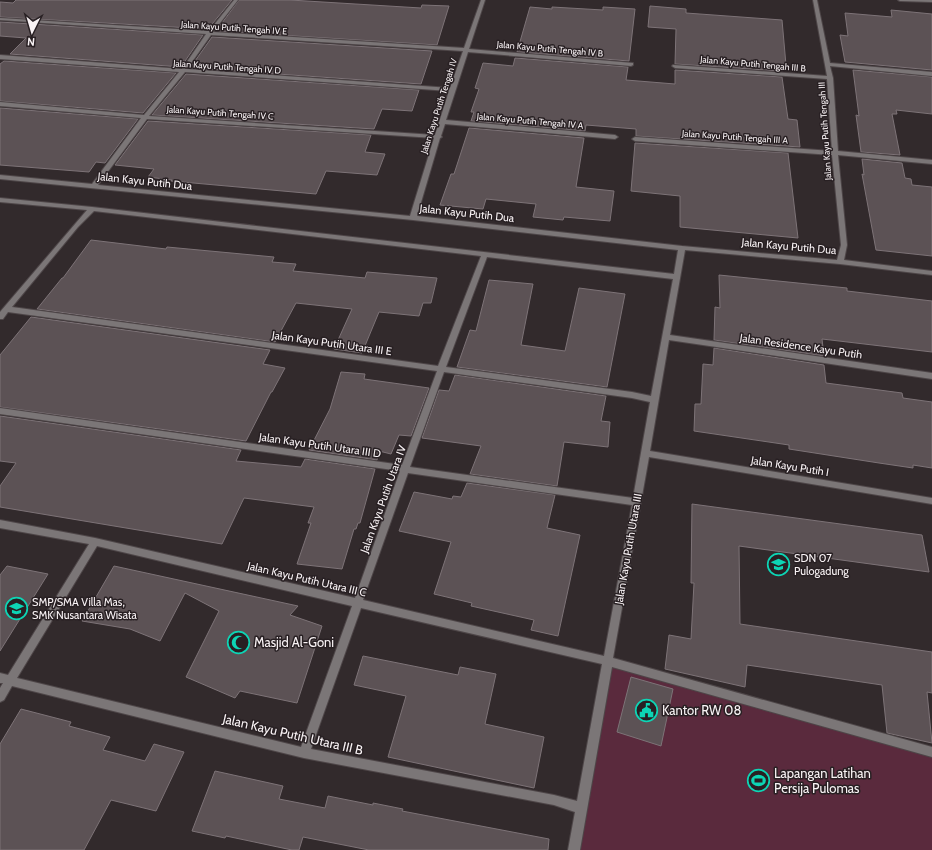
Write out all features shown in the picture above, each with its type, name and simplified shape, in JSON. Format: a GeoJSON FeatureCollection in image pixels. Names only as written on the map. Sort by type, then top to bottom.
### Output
{"type":"FeatureCollection","features":[{"type":"Feature","properties":{"kind":"street"},"geometry":{"type":"LineString","coordinates":[[93,187],[145,117],[182,72],[209,34],[236,0]]}},
{"type":"Feature","properties":{"kind":"street","name":"Jalan Kayu Putih Tengah IV"},"geometry":{"type":"LineString","coordinates":[[413,218],[444,122],[452,90],[483,0]]}},
{"type":"Feature","properties":{"kind":"street","name":"Jalan Kayu Putih Tengah III"},"geometry":{"type":"LineString","coordinates":[[815,0],[830,78],[834,153],[844,245],[840,262]]}},
{"type":"Feature","properties":{"kind":"street"},"geometry":{"type":"LineString","coordinates":[[900,0],[932,1]]}},
{"type":"Feature","properties":{"kind":"street","name":"Jalan Kayu Putih Tengah IV E"},"geometry":{"type":"LineString","coordinates":[[0,19],[467,50]]}},
{"type":"Feature","properties":{"kind":"street","name":"Jalan Kayu Putih Tengah IV B"},"geometry":{"type":"LineString","coordinates":[[467,50],[631,64]]}},
{"type":"Feature","properties":{"kind":"street","name":"Jalan Kayu Putih Tengah IV D"},"geometry":{"type":"LineString","coordinates":[[0,57],[182,72],[452,90]]}},
{"type":"Feature","properties":{"kind":"street"},"geometry":{"type":"LineString","coordinates":[[828,64],[932,74]]}},
{"type":"Feature","properties":{"kind":"street","name":"Jalan Kayu Putih Tengah III B"},"geometry":{"type":"LineString","coordinates":[[675,66],[830,78]]}},
{"type":"Feature","properties":{"kind":"street","name":"Jalan Kayu Putih Tengah IV C"},"geometry":{"type":"LineString","coordinates":[[0,104],[145,117],[439,137]]}},
{"type":"Feature","properties":{"kind":"street","name":"Jalan Kayu Putih Tengah IV A"},"geometry":{"type":"LineString","coordinates":[[444,122],[615,137]]}},
{"type":"Feature","properties":{"kind":"street","name":"Jalan Kayu Putih Tengah III A"},"geometry":{"type":"LineString","coordinates":[[635,139],[834,153],[932,162]]}},
{"type":"Feature","properties":{"kind":"street","name":"Jalan Kayu Putih Dua"},"geometry":{"type":"LineString","coordinates":[[0,177],[413,218],[682,248],[840,262],[932,273]]}},
{"type":"Feature","properties":{"kind":"street"},"geometry":{"type":"LineString","coordinates":[[0,200],[92,209],[678,277]]}},
{"type":"Feature","properties":{"kind":"street"},"geometry":{"type":"LineString","coordinates":[[0,317],[92,209]]}},
{"type":"Feature","properties":{"kind":"street","name":"Jalan Kayu Putih Utara III"},"geometry":{"type":"LineString","coordinates":[[574,850],[682,248]]}},
{"type":"Feature","properties":{"kind":"street","name":"Jalan Kayu Putih Utara IV"},"geometry":{"type":"LineString","coordinates":[[304,753],[441,369],[485,254]]}},
{"type":"Feature","properties":{"kind":"street","name":"Jalan Kayu Putih Utara III E"},"geometry":{"type":"LineString","coordinates":[[7,309],[632,395],[655,400]]}},
{"type":"Feature","properties":{"kind":"street","name":"Jalan Residence Kayu Putih"},"geometry":{"type":"LineString","coordinates":[[666,338],[932,376]]}},
{"type":"Feature","properties":{"kind":"street","name":"Jalan Kayu Putih Utara III D"},"geometry":{"type":"LineString","coordinates":[[0,411],[636,502]]}},
{"type":"Feature","properties":{"kind":"street","name":"Jalan Kayu Putih I"},"geometry":{"type":"LineString","coordinates":[[645,453],[932,500]]}},
{"type":"Feature","properties":{"kind":"street","name":"Jalan Kayu Putih Utara III C"},"geometry":{"type":"LineString","coordinates":[[0,524],[95,542],[608,661],[932,752]]}},
{"type":"Feature","properties":{"kind":"street"},"geometry":{"type":"LineString","coordinates":[[0,697],[5,679],[95,542]]}},
{"type":"Feature","properties":{"kind":"street","name":"Jalan Kayu Putih Utara III B"},"geometry":{"type":"LineString","coordinates":[[5,679],[304,753],[554,800],[581,808]]}},
{"type":"Feature","properties":{"kind":"shaded area","name":"Lapangan Latihan Persija Pulomas"},"geometry":{"type":"Polygon","coordinates":[[[608,661],[932,752],[932,850],[574,850],[608,661]]]}},
{"type":"Feature","properties":{"kind":"building"},"geometry":{"type":"Polygon","coordinates":[[[16,0],[232,0],[208,29],[0,17],[0,2],[13,3],[16,0]]]}},
{"type":"Feature","properties":{"kind":"building"},"geometry":{"type":"Polygon","coordinates":[[[239,0],[290,0],[421,8],[422,5],[449,6],[437,45],[216,31],[239,0]]]}},
{"type":"Feature","properties":{"kind":"building"},"geometry":{"type":"Polygon","coordinates":[[[650,6],[686,9],[686,13],[782,20],[786,65],[780,65],[781,71],[675,64],[676,29],[648,27],[650,6]]]}},
{"type":"Feature","properties":{"kind":"building"},"geometry":{"type":"Polygon","coordinates":[[[530,7],[603,10],[603,7],[635,9],[629,61],[517,52],[530,7]]]}},
{"type":"Feature","properties":{"kind":"building"},"geometry":{"type":"Polygon","coordinates":[[[891,10],[932,14],[932,70],[845,62],[840,35],[848,36],[845,13],[892,17],[891,10]]]}},
{"type":"Feature","properties":{"kind":"building"},"geometry":{"type":"Polygon","coordinates":[[[0,22],[203,35],[181,67],[10,54],[26,38],[0,36],[0,22]]]}},
{"type":"Feature","properties":{"kind":"building"},"geometry":{"type":"Polygon","coordinates":[[[212,37],[432,51],[421,84],[190,68],[212,37]]]}},
{"type":"Feature","properties":{"kind":"building"},"geometry":{"type":"Polygon","coordinates":[[[515,58],[628,67],[626,80],[675,84],[675,70],[782,77],[788,119],[797,120],[800,147],[636,136],[636,129],[586,125],[585,131],[471,121],[474,112],[471,112],[479,89],[475,88],[483,63],[513,66],[515,58]]]}},
{"type":"Feature","properties":{"kind":"building"},"geometry":{"type":"Polygon","coordinates":[[[4,61],[176,73],[143,113],[0,101],[0,64],[4,61]]]}},
{"type":"Feature","properties":{"kind":"building"},"geometry":{"type":"Polygon","coordinates":[[[853,70],[932,77],[932,114],[896,110],[897,114],[892,114],[900,155],[861,152],[856,115],[859,116],[853,70]]]}},
{"type":"Feature","properties":{"kind":"building"},"geometry":{"type":"Polygon","coordinates":[[[186,74],[419,90],[412,111],[382,109],[374,129],[152,115],[186,74]]]}},
{"type":"Feature","properties":{"kind":"building"},"geometry":{"type":"Polygon","coordinates":[[[0,108],[138,119],[105,163],[96,162],[89,172],[0,165],[0,108]]]}},
{"type":"Feature","properties":{"kind":"building"},"geometry":{"type":"Polygon","coordinates":[[[148,121],[371,135],[365,152],[385,154],[377,175],[326,171],[316,194],[171,181],[172,180],[148,177],[154,169],[115,165],[148,121]]]}},
{"type":"Feature","properties":{"kind":"building"},"geometry":{"type":"Polygon","coordinates":[[[469,128],[584,138],[576,187],[614,191],[610,221],[564,217],[563,220],[533,217],[536,204],[486,199],[483,209],[440,205],[451,174],[454,174],[469,128]]]}},
{"type":"Feature","properties":{"kind":"building"},"geometry":{"type":"Polygon","coordinates":[[[635,143],[788,153],[798,238],[680,227],[680,196],[631,191],[635,143]]]}},
{"type":"Feature","properties":{"kind":"building"},"geometry":{"type":"Polygon","coordinates":[[[862,159],[902,163],[905,178],[911,179],[912,185],[932,187],[932,256],[876,250],[862,174],[864,175],[862,159]]]}},
{"type":"Feature","properties":{"kind":"building"},"geometry":{"type":"Polygon","coordinates":[[[91,240],[166,249],[167,247],[274,257],[272,262],[296,264],[293,271],[365,278],[367,272],[437,278],[431,303],[423,303],[419,316],[379,312],[362,353],[334,349],[352,309],[296,303],[275,342],[37,309],[63,278],[91,240]]]}},
{"type":"Feature","properties":{"kind":"building"},"geometry":{"type":"Polygon","coordinates":[[[719,275],[847,288],[847,291],[932,301],[932,352],[822,339],[824,356],[714,340],[715,307],[720,308],[719,275]]]}},
{"type":"Feature","properties":{"kind":"building"},"geometry":{"type":"Polygon","coordinates":[[[489,280],[533,284],[521,345],[565,351],[579,288],[625,294],[607,387],[457,367],[470,330],[476,331],[489,280]]]}},
{"type":"Feature","properties":{"kind":"building"},"geometry":{"type":"Polygon","coordinates":[[[31,317],[270,350],[263,364],[285,368],[246,441],[0,407],[0,355],[31,317]]]}},
{"type":"Feature","properties":{"kind":"building"},"geometry":{"type":"Polygon","coordinates":[[[714,348],[824,365],[826,383],[902,393],[903,398],[932,402],[932,468],[913,465],[913,468],[879,463],[789,449],[789,445],[694,431],[695,404],[701,404],[703,364],[713,365],[714,348]]]}},
{"type":"Feature","properties":{"kind":"building"},"geometry":{"type":"Polygon","coordinates":[[[341,372],[365,374],[364,379],[429,388],[411,436],[399,435],[391,454],[379,451],[377,460],[309,450],[330,409],[341,372]]]}},
{"type":"Feature","properties":{"kind":"building"},"geometry":{"type":"Polygon","coordinates":[[[455,375],[606,396],[601,421],[610,422],[608,447],[564,442],[557,486],[470,474],[481,446],[422,438],[439,390],[449,391],[455,375]]]}},
{"type":"Feature","properties":{"kind":"building"},"geometry":{"type":"Polygon","coordinates":[[[0,416],[241,450],[236,461],[301,467],[305,459],[375,469],[360,523],[358,523],[356,529],[354,529],[342,569],[297,564],[311,523],[308,523],[314,507],[244,498],[222,544],[0,507],[0,486],[16,463],[0,461],[0,416]]]}},
{"type":"Feature","properties":{"kind":"building"},"geometry":{"type":"Polygon","coordinates":[[[467,483],[555,495],[547,528],[580,535],[558,636],[531,630],[534,620],[471,606],[472,603],[434,594],[451,542],[399,531],[414,492],[452,499],[453,496],[461,497],[467,483]]]}},
{"type":"Feature","properties":{"kind":"building"},"geometry":{"type":"Polygon","coordinates":[[[692,504],[922,535],[929,572],[739,546],[740,624],[932,652],[932,693],[927,692],[932,743],[887,733],[882,685],[747,665],[745,687],[665,669],[669,635],[691,639],[694,583],[691,583],[692,504]]]}},
{"type":"Feature","properties":{"kind":"building"},"geometry":{"type":"Polygon","coordinates":[[[7,566],[48,574],[0,651],[0,575],[7,566]]]}},
{"type":"Feature","properties":{"kind":"building","name":"Masjid Al-Goni"},"geometry":{"type":"Polygon","coordinates":[[[114,566],[298,606],[290,615],[322,626],[297,703],[240,691],[235,698],[186,677],[219,611],[185,593],[160,641],[130,629],[82,621],[114,566]]]}},
{"type":"Feature","properties":{"kind":"building"},"geometry":{"type":"Polygon","coordinates":[[[363,656],[458,675],[460,667],[496,674],[485,724],[544,737],[534,788],[388,757],[406,696],[354,685],[363,656]]]}},
{"type":"Feature","properties":{"kind":"building","name":"Kantor RW 08"},"geometry":{"type":"Polygon","coordinates":[[[631,677],[673,689],[661,746],[617,732],[631,677]]]}},
{"type":"Feature","properties":{"kind":"building"},"geometry":{"type":"Polygon","coordinates":[[[21,709],[71,722],[69,726],[110,737],[103,750],[145,761],[154,744],[184,752],[156,811],[111,800],[84,850],[0,850],[0,744],[21,709]]]}},
{"type":"Feature","properties":{"kind":"building"},"geometry":{"type":"Polygon","coordinates":[[[215,771],[283,786],[279,799],[325,808],[328,796],[373,805],[373,803],[403,809],[402,811],[549,839],[548,850],[369,850],[303,837],[299,850],[292,850],[226,836],[225,838],[192,831],[215,771]]]}},
{"type":"Feature","properties":{"kind":"place","name":"SDN 07 Pulogadung"},"geometry":{"type":"Point","coordinates":[779,564]}},
{"type":"Feature","properties":{"kind":"place","name":"SMP/SMA Villa Mas, SMK Nusantara Wisata"},"geometry":{"type":"Point","coordinates":[17,608]}},
{"type":"Feature","properties":{"kind":"place","name":"Masjid Al-Goni"},"geometry":{"type":"Point","coordinates":[239,642]}},
{"type":"Feature","properties":{"kind":"place","name":"Kantor RW 08"},"geometry":{"type":"Point","coordinates":[646,710]}},
{"type":"Feature","properties":{"kind":"place","name":"Lapangan Latihan Persija Pulomas"},"geometry":{"type":"Point","coordinates":[759,780]}}]}
